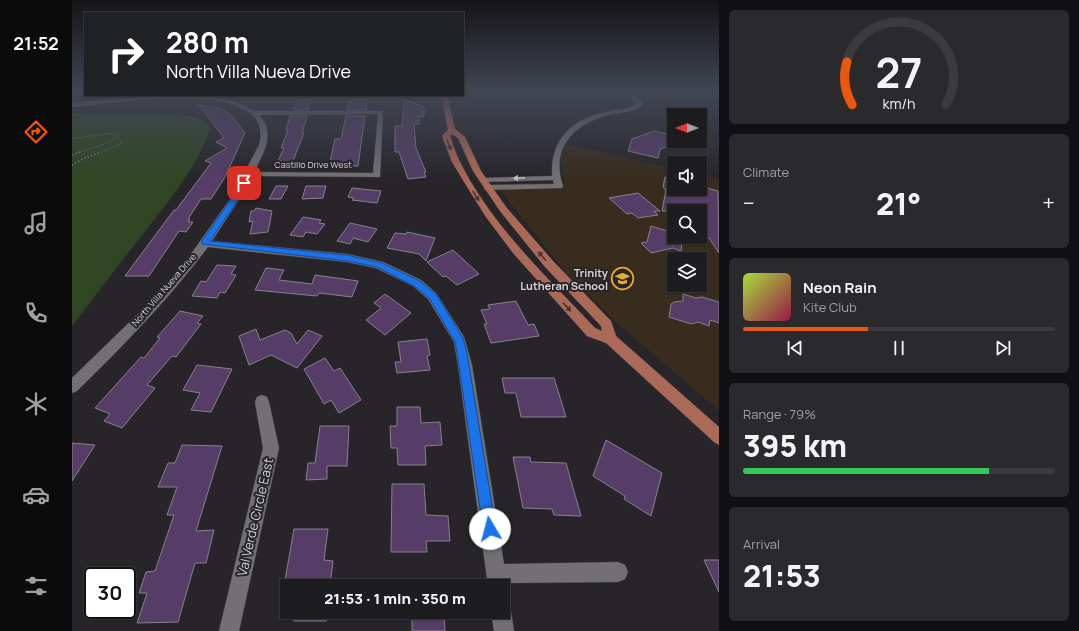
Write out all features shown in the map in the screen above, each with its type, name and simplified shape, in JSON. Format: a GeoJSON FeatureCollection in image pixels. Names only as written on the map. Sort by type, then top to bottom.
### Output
{"type":"FeatureCollection","features":[{"type":"Feature","properties":{"kind":"main road"},"geometry":{"type":"LineString","coordinates":[[450,120],[452,130],[461,137],[485,184],[529,242],[564,281],[607,324],[610,339]]}},
{"type":"Feature","properties":{"kind":"main road"},"geometry":{"type":"LineString","coordinates":[[452,130],[446,136],[456,162],[480,203],[500,230],[540,278],[591,332],[610,339],[719,437]]}},
{"type":"Feature","properties":{"kind":"street","name":"North Villa Nueva Drive"},"geometry":{"type":"LineString","coordinates":[[72,387],[159,298],[204,243],[231,206],[249,174],[260,149],[264,134],[263,124],[260,120]]}},
{"type":"Feature","properties":{"kind":"street","name":"Castillo Drive West"},"geometry":{"type":"LineString","coordinates":[[249,174],[377,175],[380,120]]}},
{"type":"Feature","properties":{"kind":"street"},"geometry":{"type":"LineString","coordinates":[[485,184],[557,182],[556,152],[562,140],[570,130],[588,120]]}},
{"type":"Feature","properties":{"kind":"street"},"geometry":{"type":"LineString","coordinates":[[204,243],[347,258],[379,265],[417,283],[432,296],[460,341],[465,365],[497,579]]}},
{"type":"Feature","properties":{"kind":"street","name":"Val Verde Circle East"},"geometry":{"type":"LineString","coordinates":[[229,631],[271,448],[262,402]]}},
{"type":"Feature","properties":{"kind":"street"},"geometry":{"type":"LineString","coordinates":[[510,579],[618,572]]}},
{"type":"Feature","properties":{"kind":"street"},"geometry":{"type":"LineString","coordinates":[[503,619],[504,631]]}},
{"type":"Feature","properties":{"kind":"path"},"geometry":{"type":"LineString","coordinates":[[72,139],[112,133],[122,141],[119,146],[85,158],[72,165]]}},
{"type":"Feature","properties":{"kind":"path"},"geometry":{"type":"LineString","coordinates":[[72,155],[105,144],[117,136]]}},
{"type":"Feature","properties":{"kind":"shaded area","name":"Trinity Lutheran School"},"geometry":{"type":"Polygon","coordinates":[[[566,144],[667,167],[667,196],[707,196],[707,176],[719,179],[719,411],[618,324],[566,273],[495,184],[564,182],[561,159],[566,144]]]}},
{"type":"Feature","properties":{"kind":"green space"},"geometry":{"type":"Polygon","coordinates":[[[72,120],[201,120],[210,126],[200,153],[192,168],[162,210],[72,326],[72,120]]]}},
{"type":"Feature","properties":{"kind":"building"},"geometry":{"type":"Polygon","coordinates":[[[211,120],[235,120],[245,133],[225,177],[211,199],[201,199],[188,219],[190,219],[188,222],[193,222],[186,232],[179,231],[149,276],[125,276],[211,163],[205,161],[227,148],[216,142],[224,138],[211,120]]]}},
{"type":"Feature","properties":{"kind":"building"},"geometry":{"type":"Polygon","coordinates":[[[289,120],[306,120],[302,133],[304,133],[291,166],[278,166],[281,161],[278,161],[284,148],[281,148],[288,130],[286,130],[289,120]]]}},
{"type":"Feature","properties":{"kind":"building"},"geometry":{"type":"Polygon","coordinates":[[[345,120],[364,120],[358,166],[345,166],[345,162],[330,162],[335,139],[341,139],[345,120]]]}},
{"type":"Feature","properties":{"kind":"building"},"geometry":{"type":"Polygon","coordinates":[[[402,120],[419,120],[419,124],[414,124],[416,148],[426,172],[424,172],[426,177],[408,179],[399,152],[395,152],[395,126],[402,126],[402,120]]]}},
{"type":"Feature","properties":{"kind":"building"},"geometry":{"type":"Polygon","coordinates":[[[654,131],[667,134],[667,147],[660,149],[658,158],[628,151],[632,139],[654,131]]]}},
{"type":"Feature","properties":{"kind":"building"},"geometry":{"type":"Polygon","coordinates":[[[665,177],[667,178],[667,196],[707,196],[707,188],[718,191],[719,253],[707,237],[707,204],[667,204],[667,211],[662,211],[666,190],[663,187],[665,177]]]}},
{"type":"Feature","properties":{"kind":"building"},"geometry":{"type":"Polygon","coordinates":[[[276,186],[288,186],[281,199],[269,199],[276,186]]]}},
{"type":"Feature","properties":{"kind":"building"},"geometry":{"type":"Polygon","coordinates":[[[306,186],[326,186],[323,198],[302,199],[306,186]]]}},
{"type":"Feature","properties":{"kind":"building"},"geometry":{"type":"Polygon","coordinates":[[[352,188],[381,191],[377,203],[352,200],[354,198],[348,197],[352,188]]]}},
{"type":"Feature","properties":{"kind":"building"},"geometry":{"type":"Polygon","coordinates":[[[638,193],[660,211],[654,211],[658,215],[638,218],[632,213],[627,214],[609,198],[638,193]]]}},
{"type":"Feature","properties":{"kind":"building"},"geometry":{"type":"Polygon","coordinates":[[[256,208],[272,211],[268,232],[250,234],[253,221],[249,222],[251,211],[254,211],[256,208]]]}},
{"type":"Feature","properties":{"kind":"building"},"geometry":{"type":"Polygon","coordinates":[[[303,217],[321,220],[319,223],[325,224],[317,234],[306,232],[303,237],[290,235],[303,217]]]}},
{"type":"Feature","properties":{"kind":"building"},"geometry":{"type":"Polygon","coordinates":[[[350,223],[377,229],[368,242],[353,238],[350,244],[337,241],[350,223]]]}},
{"type":"Feature","properties":{"kind":"building"},"geometry":{"type":"Polygon","coordinates":[[[651,226],[667,231],[667,244],[682,244],[681,251],[673,248],[651,253],[641,243],[647,242],[651,226]]]}},
{"type":"Feature","properties":{"kind":"building"},"geometry":{"type":"Polygon","coordinates":[[[407,232],[435,238],[426,261],[419,254],[387,248],[395,233],[406,234],[407,232]]]}},
{"type":"Feature","properties":{"kind":"building"},"geometry":{"type":"Polygon","coordinates":[[[453,250],[479,274],[457,285],[446,276],[443,277],[427,262],[453,250]]]}},
{"type":"Feature","properties":{"kind":"building"},"geometry":{"type":"Polygon","coordinates":[[[217,265],[236,266],[231,274],[236,275],[225,293],[220,292],[217,298],[192,296],[201,281],[206,282],[217,265]]]}},
{"type":"Feature","properties":{"kind":"building"},"geometry":{"type":"Polygon","coordinates":[[[266,268],[284,270],[279,280],[312,284],[315,275],[358,281],[352,297],[319,293],[317,296],[255,290],[266,268]]]}},
{"type":"Feature","properties":{"kind":"building"},"geometry":{"type":"Polygon","coordinates":[[[385,294],[411,313],[385,335],[366,320],[381,308],[374,303],[385,294]]]}},
{"type":"Feature","properties":{"kind":"building"},"geometry":{"type":"Polygon","coordinates":[[[683,294],[719,302],[719,323],[710,320],[709,326],[698,322],[691,324],[669,317],[671,304],[674,302],[683,301],[683,294]]]}},
{"type":"Feature","properties":{"kind":"building"},"geometry":{"type":"Polygon","coordinates":[[[516,301],[528,325],[534,324],[539,336],[491,343],[484,324],[487,324],[481,310],[490,309],[488,305],[516,301]]]}},
{"type":"Feature","properties":{"kind":"building"},"geometry":{"type":"Polygon","coordinates":[[[180,311],[203,316],[197,323],[201,324],[176,357],[172,356],[147,385],[155,388],[122,428],[104,421],[110,414],[95,408],[141,357],[144,358],[160,338],[157,337],[180,311]]]}},
{"type":"Feature","properties":{"kind":"building"},"geometry":{"type":"Polygon","coordinates":[[[256,329],[260,340],[285,330],[291,333],[297,344],[308,330],[322,336],[297,368],[271,355],[249,365],[239,336],[256,329]]]}},
{"type":"Feature","properties":{"kind":"building"},"geometry":{"type":"Polygon","coordinates":[[[427,339],[430,355],[427,356],[430,370],[397,373],[395,362],[401,362],[398,342],[427,339]]]}},
{"type":"Feature","properties":{"kind":"building"},"geometry":{"type":"Polygon","coordinates":[[[325,358],[334,371],[340,368],[361,400],[339,413],[331,400],[324,404],[304,369],[325,358]]]}},
{"type":"Feature","properties":{"kind":"building"},"geometry":{"type":"Polygon","coordinates":[[[197,365],[232,369],[211,412],[191,410],[200,393],[183,390],[197,365]]]}},
{"type":"Feature","properties":{"kind":"building"},"geometry":{"type":"Polygon","coordinates":[[[502,378],[554,378],[566,417],[521,417],[516,393],[505,393],[502,378]]]}},
{"type":"Feature","properties":{"kind":"building"},"geometry":{"type":"Polygon","coordinates":[[[397,407],[420,407],[421,423],[440,422],[442,445],[425,446],[426,465],[398,465],[397,448],[391,448],[390,426],[397,426],[397,407]]]}},
{"type":"Feature","properties":{"kind":"building"},"geometry":{"type":"Polygon","coordinates":[[[320,426],[349,426],[347,466],[327,466],[327,479],[306,480],[308,463],[315,463],[320,426]]]}},
{"type":"Feature","properties":{"kind":"building"},"geometry":{"type":"Polygon","coordinates":[[[606,440],[662,473],[651,516],[624,499],[625,496],[593,476],[606,440]]]}},
{"type":"Feature","properties":{"kind":"building"},"geometry":{"type":"Polygon","coordinates":[[[72,443],[95,445],[72,481],[72,443]]]}},
{"type":"Feature","properties":{"kind":"building"},"geometry":{"type":"Polygon","coordinates":[[[182,445],[222,446],[196,531],[214,530],[206,563],[195,563],[178,622],[137,623],[147,593],[139,593],[146,572],[155,571],[174,515],[167,515],[177,487],[158,487],[168,463],[175,463],[182,445]]]}},
{"type":"Feature","properties":{"kind":"building"},"geometry":{"type":"Polygon","coordinates":[[[513,457],[530,457],[531,462],[566,463],[581,516],[554,515],[552,509],[523,508],[513,457]]]}},
{"type":"Feature","properties":{"kind":"building"},"geometry":{"type":"Polygon","coordinates":[[[392,484],[424,484],[426,515],[448,516],[450,541],[426,541],[427,552],[391,552],[392,484]]]}},
{"type":"Feature","properties":{"kind":"building"},"geometry":{"type":"Polygon","coordinates":[[[294,529],[328,529],[324,560],[333,561],[331,579],[285,579],[294,529]]]}},
{"type":"Feature","properties":{"kind":"building"},"geometry":{"type":"Polygon","coordinates":[[[704,560],[719,560],[719,592],[704,560]]]}},
{"type":"Feature","properties":{"kind":"building"},"geometry":{"type":"Polygon","coordinates":[[[294,619],[326,619],[326,621],[294,621],[294,619]]]}},
{"type":"Feature","properties":{"kind":"building"},"geometry":{"type":"Polygon","coordinates":[[[412,619],[444,619],[445,631],[412,631],[412,619]]]}},
{"type":"Feature","properties":{"kind":"place","name":"Trinity Lutheran School"},"geometry":{"type":"Point","coordinates":[623,279]}},
{"type":"Feature","properties":{"kind":"route"},"geometry":{"type":"LineString","coordinates":[[244,183],[231,206],[204,243],[347,258],[379,265],[417,283],[432,296],[460,341],[490,529]]}}]}
